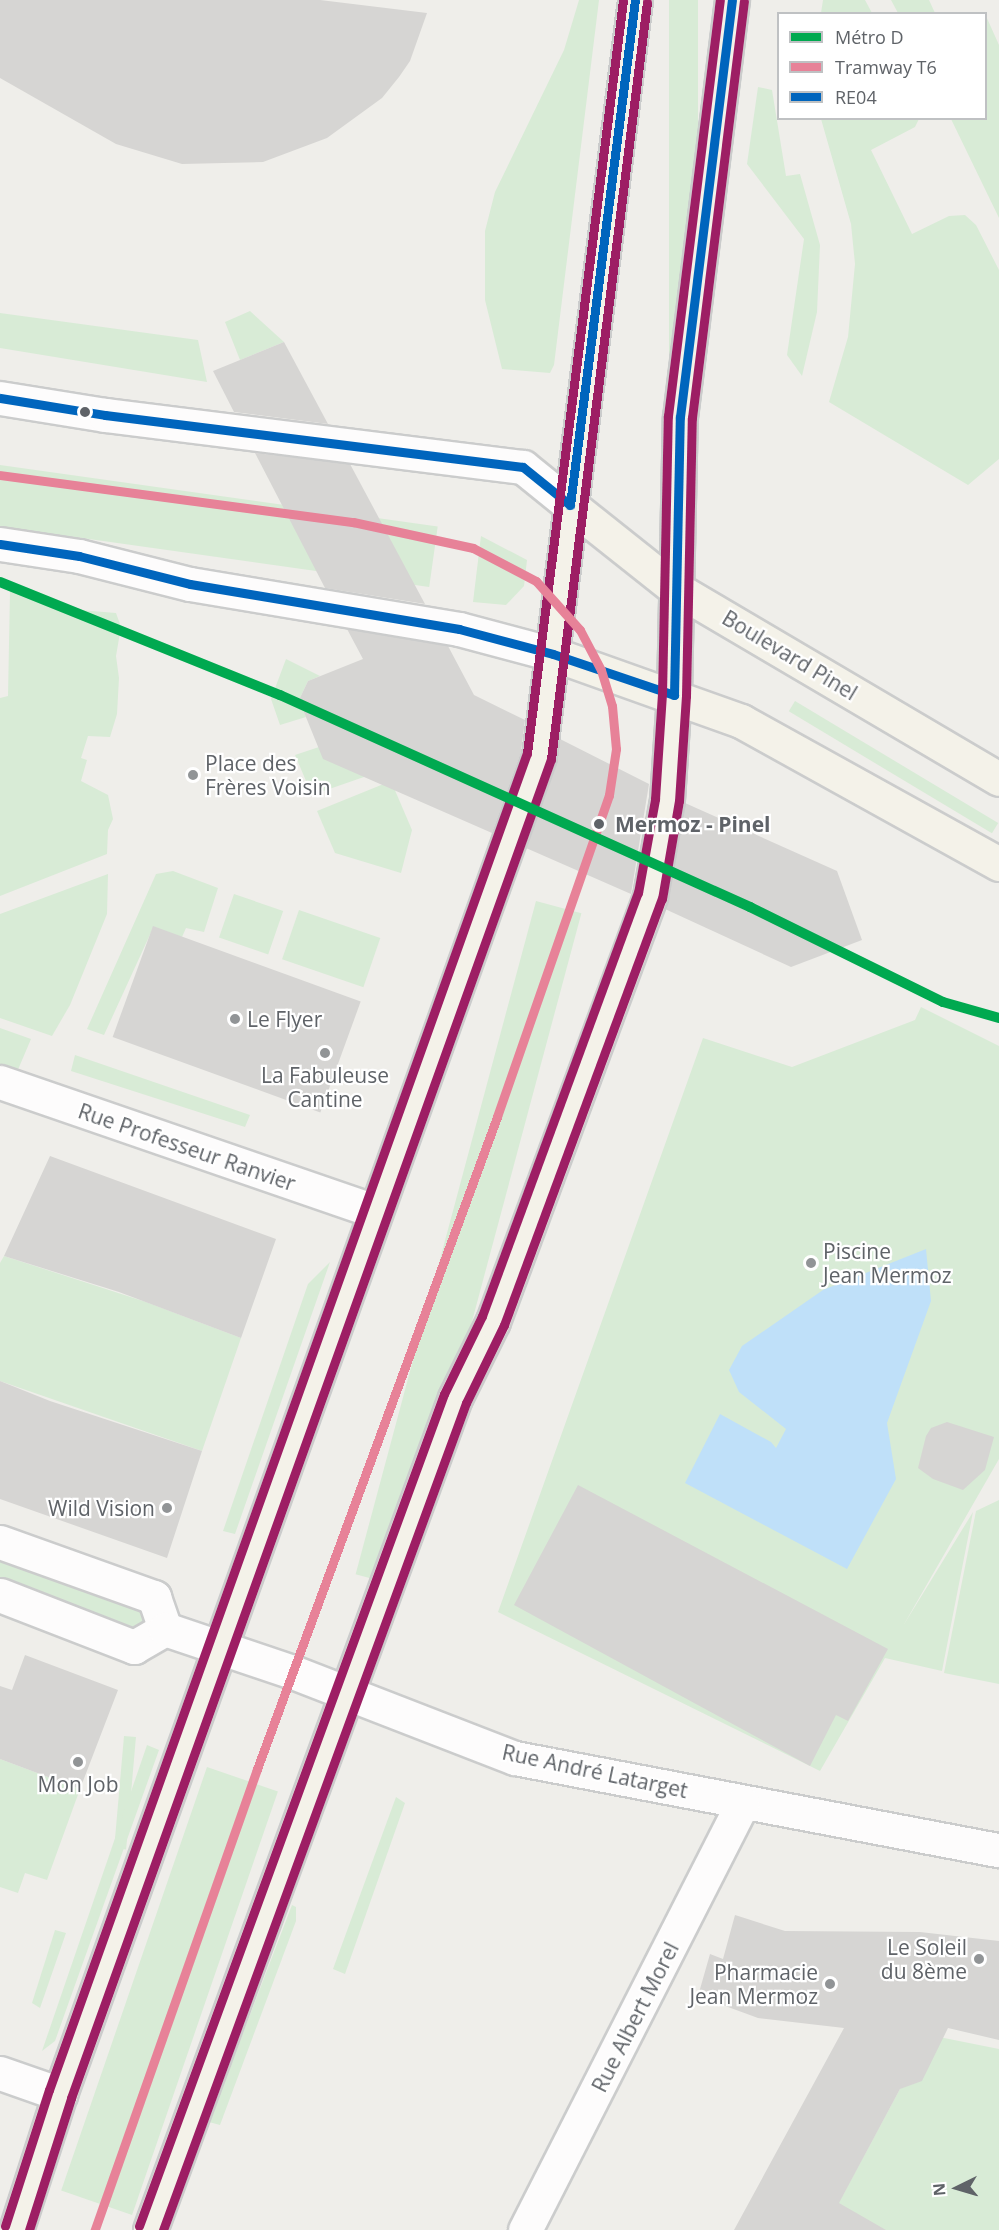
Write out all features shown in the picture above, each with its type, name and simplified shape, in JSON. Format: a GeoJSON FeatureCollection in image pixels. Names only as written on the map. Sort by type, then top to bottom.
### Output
{"type":"FeatureCollection","features":[{"type":"Feature","properties":{"kind":"main road"},"geometry":{"type":"LineString","coordinates":[[16,2230],[60,2094],[539,756],[635,0]]}},
{"type":"Feature","properties":{"kind":"main road"},"geometry":{"type":"LineString","coordinates":[[150,2230],[455,1398],[493,1321],[644,921],[667,800],[674,695],[674,587],[680,417],[732,0]]}},
{"type":"Feature","properties":{"kind":"main road","name":"Boulevard Pinel"},"geometry":{"type":"LineString","coordinates":[[570,505],[674,587],[999,779]]}},
{"type":"Feature","properties":{"kind":"main road"},"geometry":{"type":"LineString","coordinates":[[553,654],[674,695],[751,726],[999,864]]}},
{"type":"Feature","properties":{"kind":"street","name":"Boulevard Pinel"},"geometry":{"type":"LineString","coordinates":[[0,398],[105,416],[523,467],[570,505]]}},
{"type":"Feature","properties":{"kind":"street"},"geometry":{"type":"LineString","coordinates":[[0,544],[79,556],[190,585],[459,629],[553,654]]}},
{"type":"Feature","properties":{"kind":"street","name":"Rue Professeur Ranvier"},"geometry":{"type":"LineString","coordinates":[[0,1082],[375,1211]]}},
{"type":"Feature","properties":{"kind":"street"},"geometry":{"type":"LineString","coordinates":[[0,1542],[154,1597],[165,1629],[134,1647],[0,1595]]}},
{"type":"Feature","properties":{"kind":"street","name":"Rue André Latarget"},"geometry":{"type":"LineString","coordinates":[[165,1629],[220,1647],[515,1758],[999,1850]]}},
{"type":"Feature","properties":{"kind":"street","name":"Rue Albert Morel"},"geometry":{"type":"LineString","coordinates":[[525,2230],[743,1803]]}},
{"type":"Feature","properties":{"kind":"street"},"geometry":{"type":"LineString","coordinates":[[0,2073],[60,2094]]}},
{"type":"Feature","properties":{"kind":"green space"},"geometry":{"type":"Polygon","coordinates":[[[579,0],[599,0],[554,365],[550,373],[502,369],[485,300],[485,231],[495,192],[564,50],[579,0]]]}},
{"type":"Feature","properties":{"kind":"green space"},"geometry":{"type":"Polygon","coordinates":[[[669,0],[698,0],[698,383],[669,383],[669,0]]]}},
{"type":"Feature","properties":{"kind":"green space"},"geometry":{"type":"Polygon","coordinates":[[[823,0],[865,0],[871,12],[821,12],[823,0]]]}},
{"type":"Feature","properties":{"kind":"green space"},"geometry":{"type":"Polygon","coordinates":[[[891,0],[929,0],[935,12],[897,12],[891,0]]]}},
{"type":"Feature","properties":{"kind":"green space"},"geometry":{"type":"Polygon","coordinates":[[[987,18],[999,45],[999,218],[951,120],[987,120],[987,18]]]}},
{"type":"Feature","properties":{"kind":"green space"},"geometry":{"type":"Polygon","coordinates":[[[758,87],[772,90],[786,176],[800,174],[820,245],[817,312],[802,376],[787,355],[804,239],[747,164],[758,87]]]}},
{"type":"Feature","properties":{"kind":"green space"},"geometry":{"type":"Polygon","coordinates":[[[821,120],[918,120],[915,127],[871,150],[912,234],[949,216],[965,215],[976,225],[999,270],[999,459],[968,485],[829,402],[848,337],[855,264],[851,224],[821,120]]]}},
{"type":"Feature","properties":{"kind":"green space"},"geometry":{"type":"Polygon","coordinates":[[[250,311],[284,342],[240,360],[225,322],[250,311]]]}},
{"type":"Feature","properties":{"kind":"green space"},"geometry":{"type":"Polygon","coordinates":[[[0,313],[198,340],[207,382],[0,348],[0,313]]]}},
{"type":"Feature","properties":{"kind":"green space"},"geometry":{"type":"Polygon","coordinates":[[[0,465],[438,527],[429,587],[0,527],[0,465]]]}},
{"type":"Feature","properties":{"kind":"green space"},"geometry":{"type":"Polygon","coordinates":[[[481,536],[527,560],[524,586],[506,605],[473,602],[481,536]]]}},
{"type":"Feature","properties":{"kind":"green space"},"geometry":{"type":"Polygon","coordinates":[[[10,591],[67,609],[116,613],[121,627],[116,656],[119,678],[117,714],[110,737],[88,736],[81,758],[87,760],[81,781],[108,795],[113,819],[108,830],[107,854],[0,896],[0,698],[8,696],[10,591]]]}},
{"type":"Feature","properties":{"kind":"green space"},"geometry":{"type":"Polygon","coordinates":[[[286,659],[320,676],[308,681],[299,700],[306,717],[280,725],[271,699],[286,659]]]}},
{"type":"Feature","properties":{"kind":"green space"},"geometry":{"type":"Polygon","coordinates":[[[795,701],[998,823],[992,833],[789,711],[795,701]]]}},
{"type":"Feature","properties":{"kind":"green space"},"geometry":{"type":"Polygon","coordinates":[[[319,747],[387,769],[312,795],[295,755],[319,747]]]}},
{"type":"Feature","properties":{"kind":"green space"},"geometry":{"type":"Polygon","coordinates":[[[391,781],[412,830],[401,873],[335,853],[317,811],[391,781]]]}},
{"type":"Feature","properties":{"kind":"green space"},"geometry":{"type":"Polygon","coordinates":[[[173,871],[218,888],[204,932],[186,928],[182,937],[153,928],[104,1035],[87,1029],[156,874],[173,871]]]}},
{"type":"Feature","properties":{"kind":"green space"},"geometry":{"type":"Polygon","coordinates":[[[108,874],[107,914],[70,1005],[52,1036],[0,1018],[0,914],[108,874]]]}},
{"type":"Feature","properties":{"kind":"green space"},"geometry":{"type":"Polygon","coordinates":[[[234,894],[283,911],[268,954],[219,937],[234,894]]]}},
{"type":"Feature","properties":{"kind":"green space"},"geometry":{"type":"Polygon","coordinates":[[[536,901],[581,913],[401,1586],[356,1574],[536,901]]]}},
{"type":"Feature","properties":{"kind":"green space"},"geometry":{"type":"Polygon","coordinates":[[[299,910],[380,938],[363,987],[282,959],[299,910]]]}},
{"type":"Feature","properties":{"kind":"green space","name":"Piscine Jean Mermoz"},"geometry":{"type":"Polygon","coordinates":[[[921,1007],[999,1046],[999,1459],[903,1626],[973,1512],[942,1671],[885,1658],[820,1771],[498,1612],[703,1038],[792,1067],[915,1020],[921,1007]]]}},
{"type":"Feature","properties":{"kind":"green space"},"geometry":{"type":"Polygon","coordinates":[[[0,1028],[31,1039],[17,1072],[0,1066],[0,1028]]]}},
{"type":"Feature","properties":{"kind":"green space"},"geometry":{"type":"Polygon","coordinates":[[[75,1055],[250,1115],[245,1127],[71,1071],[75,1055]]]}},
{"type":"Feature","properties":{"kind":"green space"},"geometry":{"type":"Polygon","coordinates":[[[4,1256],[146,1302],[241,1338],[202,1451],[0,1381],[0,1263],[4,1256]]]}},
{"type":"Feature","properties":{"kind":"green space"},"geometry":{"type":"Polygon","coordinates":[[[330,1262],[235,1534],[223,1531],[308,1284],[330,1262]]]}},
{"type":"Feature","properties":{"kind":"green space"},"geometry":{"type":"Polygon","coordinates":[[[999,1500],[999,1684],[944,1673],[976,1511],[999,1500]]]}},
{"type":"Feature","properties":{"kind":"green space"},"geometry":{"type":"Polygon","coordinates":[[[0,1554],[158,1611],[147,1641],[0,1587],[0,1554]]]}},
{"type":"Feature","properties":{"kind":"green space"},"geometry":{"type":"Polygon","coordinates":[[[124,1736],[136,1737],[126,1850],[114,1849],[124,1736]]]}},
{"type":"Feature","properties":{"kind":"green space"},"geometry":{"type":"Polygon","coordinates":[[[147,1745],[159,1750],[55,2041],[42,2051],[147,1745]]]}},
{"type":"Feature","properties":{"kind":"green space"},"geometry":{"type":"Polygon","coordinates":[[[0,1759],[80,1789],[47,1880],[25,1873],[18,1893],[0,1887],[0,1759]]]}},
{"type":"Feature","properties":{"kind":"green space"},"geometry":{"type":"Polygon","coordinates":[[[207,1767],[278,1791],[132,2215],[61,2191],[207,1767]]]}},
{"type":"Feature","properties":{"kind":"green space"},"geometry":{"type":"Polygon","coordinates":[[[396,1797],[405,1803],[345,1974],[333,1969],[396,1797]]]}},
{"type":"Feature","properties":{"kind":"green space"},"geometry":{"type":"Polygon","coordinates":[[[292,1905],[296,1907],[296,1921],[220,2125],[209,2122],[292,1905]]]}},
{"type":"Feature","properties":{"kind":"green space"},"geometry":{"type":"Polygon","coordinates":[[[55,1930],[66,1933],[40,2008],[32,2003],[55,1930]]]}},
{"type":"Feature","properties":{"kind":"green space"},"geometry":{"type":"Polygon","coordinates":[[[929,2035],[999,2049],[999,2230],[824,2230],[929,2035]]]}},
{"type":"Feature","properties":{"kind":"water"},"geometry":{"type":"Polygon","coordinates":[[[926,1249],[931,1301],[887,1423],[896,1479],[847,1569],[685,1483],[720,1414],[771,1442],[776,1448],[786,1429],[739,1392],[729,1370],[742,1346],[823,1290],[926,1249]]]}},
{"type":"Feature","properties":{"kind":"building"},"geometry":{"type":"Polygon","coordinates":[[[0,0],[320,0],[427,13],[410,61],[399,77],[382,98],[327,138],[263,162],[182,164],[116,144],[0,78],[0,0]]]}},
{"type":"Feature","properties":{"kind":"building"},"geometry":{"type":"Polygon","coordinates":[[[284,342],[328,424],[234,412],[213,371],[284,342]]]}},
{"type":"Feature","properties":{"kind":"building"},"geometry":{"type":"Polygon","coordinates":[[[255,453],[350,464],[425,604],[325,588],[255,453]]]}},
{"type":"Feature","properties":{"kind":"building"},"geometry":{"type":"Polygon","coordinates":[[[347,629],[448,646],[474,695],[525,720],[521,752],[492,833],[323,759],[299,700],[308,681],[363,659],[347,629]]]}},
{"type":"Feature","properties":{"kind":"building"},"geometry":{"type":"Polygon","coordinates":[[[560,739],[649,784],[631,894],[526,848],[557,762],[560,739]]]}},
{"type":"Feature","properties":{"kind":"building"},"geometry":{"type":"Polygon","coordinates":[[[685,803],[837,871],[862,940],[791,967],[665,909],[685,803]]]}},
{"type":"Feature","properties":{"kind":"building","name":"Le Flyer"},"geometry":{"type":"Polygon","coordinates":[[[153,926],[361,1002],[320,1112],[113,1037],[153,926]]]}},
{"type":"Feature","properties":{"kind":"building"},"geometry":{"type":"Polygon","coordinates":[[[50,1156],[276,1239],[241,1338],[119,1292],[4,1256],[50,1156]]]}},
{"type":"Feature","properties":{"kind":"building"},"geometry":{"type":"Polygon","coordinates":[[[0,1381],[50,1401],[202,1451],[167,1558],[0,1499],[0,1381]]]}},
{"type":"Feature","properties":{"kind":"building"},"geometry":{"type":"Polygon","coordinates":[[[947,1422],[994,1437],[985,1470],[963,1490],[933,1479],[918,1468],[926,1436],[931,1428],[947,1422]]]}},
{"type":"Feature","properties":{"kind":"building"},"geometry":{"type":"Polygon","coordinates":[[[578,1485],[888,1649],[848,1721],[836,1715],[810,1766],[514,1605],[578,1485]]]}},
{"type":"Feature","properties":{"kind":"building"},"geometry":{"type":"Polygon","coordinates":[[[25,1655],[118,1690],[80,1789],[0,1759],[0,1686],[12,1690],[25,1655]]]}},
{"type":"Feature","properties":{"kind":"building"},"geometry":{"type":"Polygon","coordinates":[[[735,1915],[785,1931],[920,1932],[999,1941],[999,2040],[948,2028],[922,2081],[900,2089],[839,2203],[886,2230],[734,2230],[844,2028],[758,2018],[698,1996],[710,1954],[723,1959],[735,1915]]]}},
{"type":"Feature","properties":{"kind":"metro line","name":"D"},"geometry":{"type":"LineString","coordinates":[[0,582],[280,695],[750,907],[943,1002],[999,1018]]}},
{"type":"Feature","properties":{"kind":"tram line","name":"T6"},"geometry":{"type":"LineString","coordinates":[[0,475],[353,522],[473,548],[536,581],[580,630],[601,670],[612,706],[616,749],[609,795],[497,1117],[257,1769],[95,2230]]}},
{"type":"Feature","properties":{"kind":"transit line"},"geometry":{"type":"LineString","coordinates":[[5,2226],[49,2090],[527,753],[623,0]]}},
{"type":"Feature","properties":{"kind":"transit line","name":"RE04"},"geometry":{"type":"LineString","coordinates":[[570,505],[635,0]]}},
{"type":"Feature","properties":{"kind":"transit line"},"geometry":{"type":"LineString","coordinates":[[139,2226],[444,1394],[482,1316],[638,893],[655,799],[662,694],[668,416],[720,0]]}},
{"type":"Feature","properties":{"kind":"transit line","name":"RE04"},"geometry":{"type":"LineString","coordinates":[[674,695],[680,417],[732,0]]}},
{"type":"Feature","properties":{"kind":"transit line"},"geometry":{"type":"LineString","coordinates":[[163,2230],[466,1403],[504,1325],[662,899],[679,801],[686,696],[692,418],[744,1]]}},
{"type":"Feature","properties":{"kind":"transit line"},"geometry":{"type":"LineString","coordinates":[[29,2230],[71,2098],[551,759],[647,2]]}},
{"type":"Feature","properties":{"kind":"transit line","name":"RE04"},"geometry":{"type":"LineString","coordinates":[[0,398],[105,415],[523,467],[570,505]]}},
{"type":"Feature","properties":{"kind":"transit line","name":"RE04"},"geometry":{"type":"LineString","coordinates":[[0,544],[79,556],[190,584],[459,629],[553,654],[674,695]]}},
{"type":"Feature","properties":{"kind":"place","name":"Place des Frères Voisin"},"geometry":{"type":"Point","coordinates":[193,775]}},
{"type":"Feature","properties":{"kind":"place","name":"Mermoz - Pinel"},"geometry":{"type":"Point","coordinates":[599,824]}},
{"type":"Feature","properties":{"kind":"place","name":"Le Flyer"},"geometry":{"type":"Point","coordinates":[235,1019]}},
{"type":"Feature","properties":{"kind":"place","name":"La Fabuleuse Cantine"},"geometry":{"type":"Point","coordinates":[325,1053]}},
{"type":"Feature","properties":{"kind":"place","name":"Piscine Jean Mermoz"},"geometry":{"type":"Point","coordinates":[811,1263]}},
{"type":"Feature","properties":{"kind":"place","name":"Wild Vision"},"geometry":{"type":"Point","coordinates":[167,1508]}},
{"type":"Feature","properties":{"kind":"place","name":"Mon Job"},"geometry":{"type":"Point","coordinates":[78,1762]}},
{"type":"Feature","properties":{"kind":"place","name":"Le Soleil du 8ème"},"geometry":{"type":"Point","coordinates":[979,1959]}},
{"type":"Feature","properties":{"kind":"place","name":"Pharmacie Jean Mermoz"},"geometry":{"type":"Point","coordinates":[830,1984]}}]}
